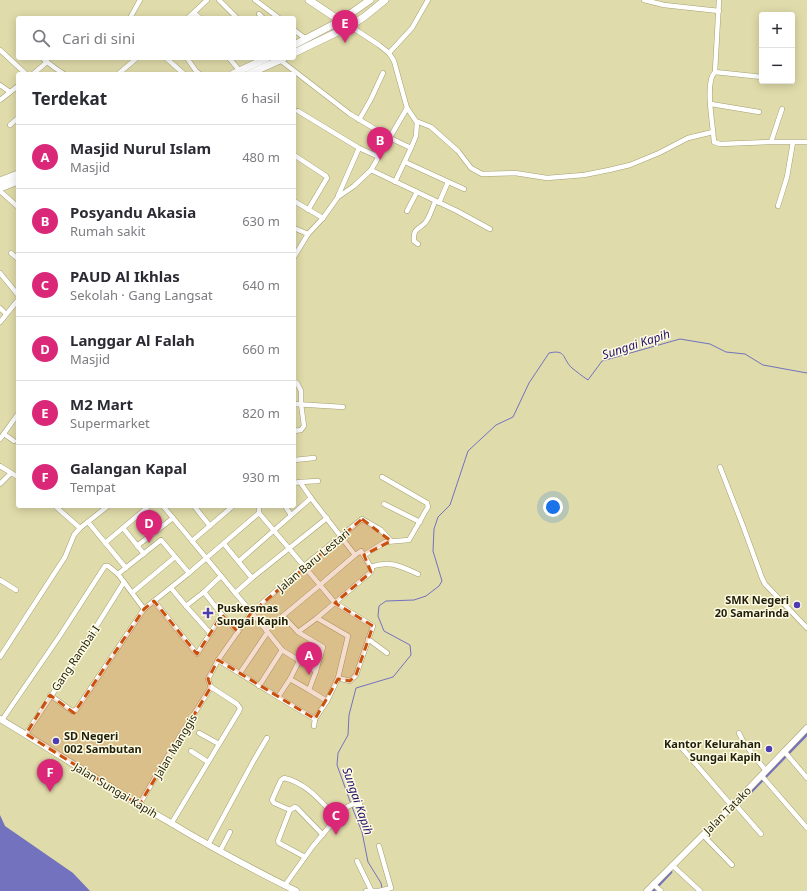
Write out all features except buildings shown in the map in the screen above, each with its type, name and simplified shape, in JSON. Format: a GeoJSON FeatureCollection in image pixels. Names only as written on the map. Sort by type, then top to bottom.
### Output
{"type":"FeatureCollection","features":[{"type":"Feature","properties":{"kind":"main road"},"geometry":{"type":"LineString","coordinates":[[309,0],[319,3],[340,21],[350,26]]}},
{"type":"Feature","properties":{"kind":"main road"},"geometry":{"type":"LineString","coordinates":[[296,44],[340,21],[370,0]]}},
{"type":"Feature","properties":{"kind":"main road"},"geometry":{"type":"LineString","coordinates":[[296,53],[350,26],[385,0]]}},
{"type":"Feature","properties":{"kind":"main road"},"geometry":{"type":"LineString","coordinates":[[240,71],[263,60]]}},
{"type":"Feature","properties":{"kind":"main road"},"geometry":{"type":"LineString","coordinates":[[253,72],[280,60]]}},
{"type":"Feature","properties":{"kind":"main road"},"geometry":{"type":"LineString","coordinates":[[0,181],[16,175]]}},
{"type":"Feature","properties":{"kind":"main road"},"geometry":{"type":"LineString","coordinates":[[0,188],[16,182]]}},
{"type":"Feature","properties":{"kind":"street"},"geometry":{"type":"LineString","coordinates":[[131,16],[140,0]]}},
{"type":"Feature","properties":{"kind":"street"},"geometry":{"type":"LineString","coordinates":[[190,16],[207,0]]}},
{"type":"Feature","properties":{"kind":"street"},"geometry":{"type":"LineString","coordinates":[[219,0],[235,16]]}},
{"type":"Feature","properties":{"kind":"street"},"geometry":{"type":"LineString","coordinates":[[255,0],[276,16]]}},
{"type":"Feature","properties":{"kind":"street"},"geometry":{"type":"LineString","coordinates":[[389,53],[412,28],[428,0]]}},
{"type":"Feature","properties":{"kind":"street"},"geometry":{"type":"LineString","coordinates":[[644,0],[664,5],[719,11]]}},
{"type":"Feature","properties":{"kind":"street"},"geometry":{"type":"LineString","coordinates":[[719,0],[715,72],[712,76],[710,86],[714,142],[720,144],[807,142]]}},
{"type":"Feature","properties":{"kind":"street"},"geometry":{"type":"LineString","coordinates":[[194,13],[198,16]]}},
{"type":"Feature","properties":{"kind":"street"},"geometry":{"type":"LineString","coordinates":[[350,26],[389,53],[394,61],[407,108],[417,122],[431,127],[458,150],[471,168],[482,174],[515,173],[547,178],[584,175],[630,165],[659,153],[688,138],[713,132]]}},
{"type":"Feature","properties":{"kind":"street"},"geometry":{"type":"LineString","coordinates":[[296,32],[306,39]]}},
{"type":"Feature","properties":{"kind":"street"},"geometry":{"type":"LineString","coordinates":[[0,50],[24,72]]}},
{"type":"Feature","properties":{"kind":"street"},"geometry":{"type":"LineString","coordinates":[[44,60],[61,72]]}},
{"type":"Feature","properties":{"kind":"street"},"geometry":{"type":"LineString","coordinates":[[120,72],[135,60]]}},
{"type":"Feature","properties":{"kind":"street"},"geometry":{"type":"LineString","coordinates":[[168,60],[182,72]]}},
{"type":"Feature","properties":{"kind":"street"},"geometry":{"type":"LineString","coordinates":[[188,60],[197,72]]}},
{"type":"Feature","properties":{"kind":"street"},"geometry":{"type":"LineString","coordinates":[[231,60],[240,71]]}},
{"type":"Feature","properties":{"kind":"street"},"geometry":{"type":"LineString","coordinates":[[283,60],[360,120],[390,138],[411,148]]}},
{"type":"Feature","properties":{"kind":"street"},"geometry":{"type":"LineString","coordinates":[[36,72],[47,62]]}},
{"type":"Feature","properties":{"kind":"street"},"geometry":{"type":"LineString","coordinates":[[715,72],[759,77]]}},
{"type":"Feature","properties":{"kind":"street"},"geometry":{"type":"LineString","coordinates":[[360,120],[383,73]]}},
{"type":"Feature","properties":{"kind":"street"},"geometry":{"type":"LineString","coordinates":[[0,85],[10,92]]}},
{"type":"Feature","properties":{"kind":"street"},"geometry":{"type":"LineString","coordinates":[[0,100],[16,88]]}},
{"type":"Feature","properties":{"kind":"street"},"geometry":{"type":"LineString","coordinates":[[711,104],[759,112]]}},
{"type":"Feature","properties":{"kind":"street"},"geometry":{"type":"LineString","coordinates":[[338,197],[354,186],[371,170],[407,108]]}},
{"type":"Feature","properties":{"kind":"street"},"geometry":{"type":"LineString","coordinates":[[771,142],[782,109]]}},
{"type":"Feature","properties":{"kind":"street"},"geometry":{"type":"LineString","coordinates":[[298,111],[359,148],[379,157]]}},
{"type":"Feature","properties":{"kind":"street"},"geometry":{"type":"LineString","coordinates":[[10,125],[16,120]]}},
{"type":"Feature","properties":{"kind":"street"},"geometry":{"type":"LineString","coordinates":[[395,182],[416,136],[417,122]]}},
{"type":"Feature","properties":{"kind":"street"},"geometry":{"type":"LineString","coordinates":[[778,206],[787,177],[793,142]]}},
{"type":"Feature","properties":{"kind":"street"},"geometry":{"type":"LineString","coordinates":[[296,254],[308,234],[323,218],[338,197],[359,148]]}},
{"type":"Feature","properties":{"kind":"street"},"geometry":{"type":"LineString","coordinates":[[296,155],[327,178],[308,210]]}},
{"type":"Feature","properties":{"kind":"street"},"geometry":{"type":"LineString","coordinates":[[405,162],[464,189]]}},
{"type":"Feature","properties":{"kind":"street"},"geometry":{"type":"LineString","coordinates":[[371,170],[490,229]]}},
{"type":"Feature","properties":{"kind":"street"},"geometry":{"type":"LineString","coordinates":[[418,244],[414,241],[415,232],[426,222],[448,182]]}},
{"type":"Feature","properties":{"kind":"street"},"geometry":{"type":"LineString","coordinates":[[0,191],[16,205]]}},
{"type":"Feature","properties":{"kind":"street"},"geometry":{"type":"LineString","coordinates":[[407,211],[417,192]]}},
{"type":"Feature","properties":{"kind":"street"},"geometry":{"type":"LineString","coordinates":[[296,202],[323,218]]}},
{"type":"Feature","properties":{"kind":"street"},"geometry":{"type":"LineString","coordinates":[[296,229],[308,234]]}},
{"type":"Feature","properties":{"kind":"street"},"geometry":{"type":"LineString","coordinates":[[11,254],[16,258]]}},
{"type":"Feature","properties":{"kind":"street"},"geometry":{"type":"LineString","coordinates":[[0,273],[16,293]]}},
{"type":"Feature","properties":{"kind":"street"},"geometry":{"type":"LineString","coordinates":[[0,322],[16,302]]}},
{"type":"Feature","properties":{"kind":"street"},"geometry":{"type":"LineString","coordinates":[[0,308],[6,314]]}},
{"type":"Feature","properties":{"kind":"street"},"geometry":{"type":"LineString","coordinates":[[296,383],[301,390],[304,426],[302,429],[296,430]]}},
{"type":"Feature","properties":{"kind":"street"},"geometry":{"type":"LineString","coordinates":[[296,404],[343,407]]}},
{"type":"Feature","properties":{"kind":"street"},"geometry":{"type":"LineString","coordinates":[[0,439],[16,417]]}},
{"type":"Feature","properties":{"kind":"street"},"geometry":{"type":"LineString","coordinates":[[4,434],[14,441]]}},
{"type":"Feature","properties":{"kind":"street"},"geometry":{"type":"LineString","coordinates":[[296,460],[314,458]]}},
{"type":"Feature","properties":{"kind":"street"},"geometry":{"type":"LineString","coordinates":[[0,466],[16,476]]}},
{"type":"Feature","properties":{"kind":"street"},"geometry":{"type":"LineString","coordinates":[[720,467],[744,526],[765,584],[807,628]]}},
{"type":"Feature","properties":{"kind":"street"},"geometry":{"type":"LineString","coordinates":[[0,484],[11,473]]}},
{"type":"Feature","properties":{"kind":"street"},"geometry":{"type":"LineString","coordinates":[[364,555],[381,544],[391,541],[409,540],[428,507],[427,503],[382,477]]}},
{"type":"Feature","properties":{"kind":"street"},"geometry":{"type":"LineString","coordinates":[[296,482],[318,481]]}},
{"type":"Feature","properties":{"kind":"street"},"geometry":{"type":"LineString","coordinates":[[300,482],[355,555]]}},
{"type":"Feature","properties":{"kind":"street"},"geometry":{"type":"LineString","coordinates":[[239,561],[311,498]]}},
{"type":"Feature","properties":{"kind":"street"},"geometry":{"type":"LineString","coordinates":[[384,504],[420,522]]}},
{"type":"Feature","properties":{"kind":"street"},"geometry":{"type":"LineString","coordinates":[[57,508],[80,528]]}},
{"type":"Feature","properties":{"kind":"street"},"geometry":{"type":"LineString","coordinates":[[0,657],[65,557],[74,535],[80,528],[106,508]]}},
{"type":"Feature","properties":{"kind":"street"},"geometry":{"type":"LineString","coordinates":[[106,543],[147,508]]}},
{"type":"Feature","properties":{"kind":"street"},"geometry":{"type":"LineString","coordinates":[[164,508],[282,650],[316,671]]}},
{"type":"Feature","properties":{"kind":"street"},"geometry":{"type":"LineString","coordinates":[[196,508],[210,526]]}},
{"type":"Feature","properties":{"kind":"street"},"geometry":{"type":"LineString","coordinates":[[192,540],[210,526],[225,508]]}},
{"type":"Feature","properties":{"kind":"street"},"geometry":{"type":"LineString","coordinates":[[259,508],[259,513],[335,603],[372,625],[356,675],[349,681],[338,678]]}},
{"type":"Feature","properties":{"kind":"street"},"geometry":{"type":"LineString","coordinates":[[286,508],[291,515]]}},
{"type":"Feature","properties":{"kind":"street"},"geometry":{"type":"LineString","coordinates":[[50,695],[72,711],[76,710],[144,609],[224,544],[259,513]]}},
{"type":"Feature","properties":{"kind":"street"},"geometry":{"type":"LineString","coordinates":[[137,546],[172,518]]}},
{"type":"Feature","properties":{"kind":"street"},"geometry":{"type":"LineString","coordinates":[[235,593],[326,518]]}},
{"type":"Feature","properties":{"kind":"street","name":"Jalan Baru Lestari"},"geometry":{"type":"LineString","coordinates":[[211,687],[208,678],[218,660],[251,614],[340,536],[363,519],[381,530],[391,541]]}},
{"type":"Feature","properties":{"kind":"street"},"geometry":{"type":"LineString","coordinates":[[88,522],[126,568]]}},
{"type":"Feature","properties":{"kind":"street"},"geometry":{"type":"LineString","coordinates":[[123,528],[144,554]]}},
{"type":"Feature","properties":{"kind":"street"},"geometry":{"type":"LineString","coordinates":[[154,532],[189,573]]}},
{"type":"Feature","properties":{"kind":"street"},"geometry":{"type":"LineString","coordinates":[[118,574],[161,540]]}},
{"type":"Feature","properties":{"kind":"street"},"geometry":{"type":"LineString","coordinates":[[224,544],[252,578]]}},
{"type":"Feature","properties":{"kind":"street"},"geometry":{"type":"LineString","coordinates":[[240,673],[266,632],[360,551],[364,555],[371,572],[318,618],[298,632]]}},
{"type":"Feature","properties":{"kind":"street"},"geometry":{"type":"LineString","coordinates":[[133,592],[175,557]]}},
{"type":"Feature","properties":{"kind":"street"},"geometry":{"type":"LineString","coordinates":[[370,567],[382,564],[391,564],[418,574]]}},
{"type":"Feature","properties":{"kind":"street"},"geometry":{"type":"LineString","coordinates":[[1,719],[59,637],[105,566],[108,566],[118,574],[133,592],[144,609]]}},
{"type":"Feature","properties":{"kind":"street"},"geometry":{"type":"LineString","coordinates":[[186,606],[221,576]]}},
{"type":"Feature","properties":{"kind":"street"},"geometry":{"type":"LineString","coordinates":[[0,580],[16,590]]}},
{"type":"Feature","properties":{"kind":"street","name":"Gang Rambai I"},"geometry":{"type":"LineString","coordinates":[[26,734],[124,582]]}},
{"type":"Feature","properties":{"kind":"street"},"geometry":{"type":"LineString","coordinates":[[171,588],[210,633]]}},
{"type":"Feature","properties":{"kind":"street"},"geometry":{"type":"LineString","coordinates":[[204,592],[238,632]]}},
{"type":"Feature","properties":{"kind":"street"},"geometry":{"type":"LineString","coordinates":[[154,601],[197,654],[222,615]]}},
{"type":"Feature","properties":{"kind":"street"},"geometry":{"type":"LineString","coordinates":[[283,616],[298,632],[323,647],[309,690]]}},
{"type":"Feature","properties":{"kind":"street"},"geometry":{"type":"LineString","coordinates":[[314,726],[315,719],[327,701],[338,678],[348,636],[318,618]]}},
{"type":"Feature","properties":{"kind":"street"},"geometry":{"type":"LineString","coordinates":[[368,639],[387,653]]}},
{"type":"Feature","properties":{"kind":"street"},"geometry":{"type":"LineString","coordinates":[[259,686],[282,650]]}},
{"type":"Feature","properties":{"kind":"street"},"geometry":{"type":"LineString","coordinates":[[218,660],[315,719]]}},
{"type":"Feature","properties":{"kind":"street"},"geometry":{"type":"LineString","coordinates":[[278,697],[290,679],[299,661]]}},
{"type":"Feature","properties":{"kind":"street"},"geometry":{"type":"LineString","coordinates":[[290,679],[327,701]]}},
{"type":"Feature","properties":{"kind":"street"},"geometry":{"type":"LineString","coordinates":[[171,824],[240,708],[237,704],[211,687]]}},
{"type":"Feature","properties":{"kind":"street","name":"Jalan Manggis"},"geometry":{"type":"LineString","coordinates":[[139,805],[211,687]]}},
{"type":"Feature","properties":{"kind":"street","name":"Jalan Sungai Kapih"},"geometry":{"type":"LineString","coordinates":[[1,719],[171,824],[296,891]]}},
{"type":"Feature","properties":{"kind":"street","name":"Jalan Tatako"},"geometry":{"type":"LineString","coordinates":[[647,891],[786,754],[807,728]]}},
{"type":"Feature","properties":{"kind":"street"},"geometry":{"type":"LineString","coordinates":[[199,733],[219,744]]}},
{"type":"Feature","properties":{"kind":"street"},"geometry":{"type":"LineString","coordinates":[[739,733],[764,776],[807,828]]}},
{"type":"Feature","properties":{"kind":"street"},"geometry":{"type":"LineString","coordinates":[[208,845],[267,738]]}},
{"type":"Feature","properties":{"kind":"street"},"geometry":{"type":"LineString","coordinates":[[681,747],[761,834]]}},
{"type":"Feature","properties":{"kind":"street"},"geometry":{"type":"LineString","coordinates":[[191,751],[208,762]]}},
{"type":"Feature","properties":{"kind":"street"},"geometry":{"type":"LineString","coordinates":[[786,754],[807,778]]}},
{"type":"Feature","properties":{"kind":"street"},"geometry":{"type":"LineString","coordinates":[[323,835],[297,808],[290,810],[274,803],[272,800],[282,778],[286,778],[306,787],[337,818]]}},
{"type":"Feature","properties":{"kind":"street"},"geometry":{"type":"LineString","coordinates":[[285,885],[305,857],[346,808],[357,803],[361,805],[364,830]]}},
{"type":"Feature","properties":{"kind":"street"},"geometry":{"type":"LineString","coordinates":[[290,810],[278,841],[279,843],[305,857]]}},
{"type":"Feature","properties":{"kind":"street"},"geometry":{"type":"LineString","coordinates":[[220,851],[230,832]]}},
{"type":"Feature","properties":{"kind":"street"},"geometry":{"type":"LineString","coordinates":[[704,835],[732,865]]}},
{"type":"Feature","properties":{"kind":"street"},"geometry":{"type":"LineString","coordinates":[[357,861],[369,891],[390,889],[379,846]]}},
{"type":"Feature","properties":{"kind":"street"},"geometry":{"type":"LineString","coordinates":[[673,866],[700,891]]}},
{"type":"Feature","properties":{"kind":"street"},"geometry":{"type":"LineString","coordinates":[[653,884],[661,891]]}},
{"type":"Feature","properties":{"kind":"highlighted area"},"geometry":{"type":"Polygon","coordinates":[[[362,519],[391,541],[364,555],[371,572],[335,603],[373,626],[356,675],[350,681],[338,679],[315,719],[218,660],[208,679],[211,687],[139,805],[26,734],[50,695],[74,713],[144,609],[154,601],[197,654],[222,615],[238,632],[251,613],[362,519]]]}},
{"type":"Feature","properties":{"kind":"shaded area"},"geometry":{"type":"Polygon","coordinates":[[[0,815],[5,826],[73,873],[90,891],[0,891],[0,815]]]}},
{"type":"Feature","properties":{"kind":"waterway","name":"Sungai Kapih"},"geometry":{"type":"LineString","coordinates":[[351,804],[337,765],[338,753],[348,735],[349,715],[356,688],[393,677],[411,655],[410,645],[384,631],[378,616],[379,606],[386,601],[414,600],[426,596],[439,586],[442,581],[433,551],[434,529],[438,517],[450,505],[468,451],[496,425],[513,417],[529,383],[549,353],[559,352],[562,354],[569,365],[588,380],[602,361],[680,339],[710,344],[726,352],[745,354],[763,365],[807,373]]}},
{"type":"Feature","properties":{"kind":"waterway"},"geometry":{"type":"LineString","coordinates":[[740,802],[807,733]]}},
{"type":"Feature","properties":{"kind":"waterway","name":"Sungai Kapih"},"geometry":{"type":"LineString","coordinates":[[352,807],[362,832],[368,862],[381,883],[382,888]]}},
{"type":"Feature","properties":{"kind":"waterway"},"geometry":{"type":"LineString","coordinates":[[652,891],[670,872]]}},
{"type":"Feature","properties":{"kind":"place","name":"M2 Mart"},"geometry":{"type":"Point","coordinates":[345,43]}},
{"type":"Feature","properties":{"kind":"place","name":"Posyandu Akasia"},"geometry":{"type":"Point","coordinates":[380,160]}},
{"type":"Feature","properties":{"kind":"place","name":"Langgar Al Falah"},"geometry":{"type":"Point","coordinates":[149,543]}},
{"type":"Feature","properties":{"kind":"place","name":"SMK Negeri 20 Samarinda"},"geometry":{"type":"Point","coordinates":[797,605]}},
{"type":"Feature","properties":{"kind":"place","name":"Puskesmas Sungai Kapih"},"geometry":{"type":"Point","coordinates":[208,613]}},
{"type":"Feature","properties":{"kind":"place","name":"Masjid Nurul Islam"},"geometry":{"type":"Point","coordinates":[309,675]}},
{"type":"Feature","properties":{"kind":"place","name":"SD Negeri 002 Sambutan"},"geometry":{"type":"Point","coordinates":[56,741]}},
{"type":"Feature","properties":{"kind":"place","name":"Kantor Kelurahan Sungai Kapih"},"geometry":{"type":"Point","coordinates":[769,749]}},
{"type":"Feature","properties":{"kind":"place","name":"Galangan Kapal"},"geometry":{"type":"Point","coordinates":[50,792]}},
{"type":"Feature","properties":{"kind":"place","name":"PAUD Al Ikhlas"},"geometry":{"type":"Point","coordinates":[336,835]}}]}
